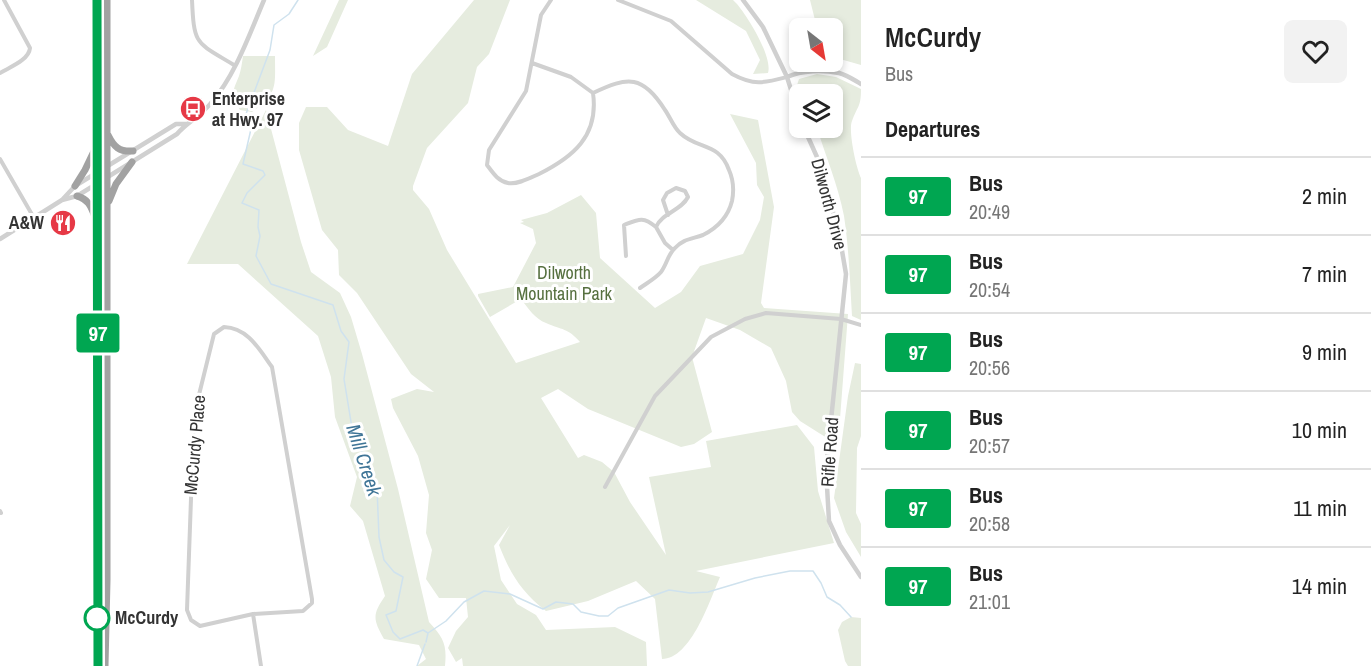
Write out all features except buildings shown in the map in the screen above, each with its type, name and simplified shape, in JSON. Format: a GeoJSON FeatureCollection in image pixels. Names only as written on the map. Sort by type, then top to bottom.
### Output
{"type":"FeatureCollection","features":[{"type":"Feature","properties":{"kind":"highway"},"geometry":{"type":"LineString","coordinates":[[97,0],[98,666]]}},
{"type":"Feature","properties":{"kind":"highway"},"geometry":{"type":"LineString","coordinates":[[105,666],[107,0]]}},
{"type":"Feature","properties":{"kind":"highway"},"geometry":{"type":"LineString","coordinates":[[107,134],[119,150],[133,151]]}},
{"type":"Feature","properties":{"kind":"highway"},"geometry":{"type":"LineString","coordinates":[[75,186],[86,170],[98,142]]}},
{"type":"Feature","properties":{"kind":"highway"},"geometry":{"type":"LineString","coordinates":[[107,207],[116,184],[132,162]]}},
{"type":"Feature","properties":{"kind":"highway"},"geometry":{"type":"LineString","coordinates":[[76,196],[85,198],[88,202],[97,224]]}},
{"type":"Feature","properties":{"kind":"street"},"geometry":{"type":"LineString","coordinates":[[0,73],[29,53],[26,38],[4,0]]}},
{"type":"Feature","properties":{"kind":"street"},"geometry":{"type":"LineString","coordinates":[[192,0],[196,37],[201,44],[234,65]]}},
{"type":"Feature","properties":{"kind":"street"},"geometry":{"type":"LineString","coordinates":[[62,200],[76,196],[177,134],[212,104],[234,65],[264,0]]}},
{"type":"Feature","properties":{"kind":"street"},"geometry":{"type":"LineString","coordinates":[[532,63],[571,77],[593,93],[595,103],[589,133],[571,155],[528,179],[509,183],[496,177],[487,165],[489,150],[526,91],[541,15],[551,0]]}},
{"type":"Feature","properties":{"kind":"street"},"geometry":{"type":"LineString","coordinates":[[618,0],[671,21],[732,74],[743,80],[755,83],[764,82],[793,74],[818,71],[841,73],[861,84]]}},
{"type":"Feature","properties":{"kind":"street"},"geometry":{"type":"LineString","coordinates":[[743,0],[763,27],[789,84]]}},
{"type":"Feature","properties":{"kind":"street"},"geometry":{"type":"LineString","coordinates":[[593,93],[616,82],[627,81],[639,84],[659,101],[680,133],[720,153],[726,160],[731,174],[732,201],[725,216],[717,226],[702,235],[684,240],[673,250],[660,274],[640,288]]}},
{"type":"Feature","properties":{"kind":"street"},"geometry":{"type":"LineString","coordinates":[[0,239],[62,200],[75,186],[176,124],[186,124]]}},
{"type":"Feature","properties":{"kind":"street","name":"Dilworth Drive"},"geometry":{"type":"LineString","coordinates":[[809,138],[822,166],[840,238],[846,274],[842,319]]}},
{"type":"Feature","properties":{"kind":"street"},"geometry":{"type":"LineString","coordinates":[[0,159],[34,218]]}},
{"type":"Feature","properties":{"kind":"street"},"geometry":{"type":"LineString","coordinates":[[656,227],[659,220],[684,204],[688,197],[685,191],[676,188],[667,193],[663,200],[668,214]]}},
{"type":"Feature","properties":{"kind":"street"},"geometry":{"type":"LineString","coordinates":[[626,256],[624,225],[638,220],[648,220],[673,250]]}},
{"type":"Feature","properties":{"kind":"street"},"geometry":{"type":"LineString","coordinates":[[605,487],[655,396],[711,337],[745,319],[766,313],[842,319],[861,325]]}},
{"type":"Feature","properties":{"kind":"street","name":"Rifle Road"},"geometry":{"type":"LineString","coordinates":[[842,319],[826,469],[826,499],[829,520],[840,545],[861,577]]}},
{"type":"Feature","properties":{"kind":"street","name":"McCurdy Place"},"geometry":{"type":"LineString","coordinates":[[224,327],[237,327],[256,344],[272,367],[312,595],[312,603],[303,611],[253,614],[200,626],[191,620],[187,610],[194,415],[214,334],[224,327]]}},
{"type":"Feature","properties":{"kind":"street"},"geometry":{"type":"LineString","coordinates":[[253,614],[261,666]]}},
{"type":"Feature","properties":{"kind":"green space"},"geometry":{"type":"Polygon","coordinates":[[[339,0],[348,0],[327,47],[313,56],[339,0]]]}},
{"type":"Feature","properties":{"kind":"green space","name":"Dilworth Mountain Park"},"geometry":{"type":"Polygon","coordinates":[[[474,0],[510,0],[489,54],[477,67],[468,103],[427,148],[413,190],[429,209],[447,250],[516,363],[580,342],[568,332],[538,319],[521,299],[490,317],[478,296],[478,294],[513,287],[536,243],[533,229],[520,223],[524,222],[521,220],[547,213],[581,195],[596,213],[600,258],[655,308],[681,292],[700,266],[743,254],[760,220],[764,197],[757,185],[756,163],[730,114],[758,120],[774,207],[761,303],[764,308],[848,314],[838,445],[800,421],[792,412],[786,381],[771,348],[740,330],[706,318],[692,357],[712,432],[694,444],[681,447],[588,409],[558,389],[541,398],[578,458],[584,455],[602,462],[614,472],[630,502],[666,555],[649,477],[711,467],[706,441],[797,425],[814,447],[818,491],[834,543],[696,571],[720,577],[705,613],[690,639],[682,649],[662,659],[655,599],[636,581],[588,601],[546,611],[537,604],[512,573],[499,545],[510,525],[494,546],[501,580],[517,604],[536,615],[546,630],[615,627],[646,642],[647,666],[463,666],[462,658],[456,662],[448,648],[456,631],[468,617],[466,598],[439,598],[426,579],[432,550],[426,533],[429,495],[418,456],[393,408],[391,399],[417,389],[434,392],[411,374],[357,293],[339,275],[338,250],[322,230],[299,150],[299,123],[306,107],[327,107],[348,130],[388,146],[412,74],[474,0]]]}},
{"type":"Feature","properties":{"kind":"green space"},"geometry":{"type":"Polygon","coordinates":[[[696,0],[733,0],[736,3],[763,47],[769,66],[768,73],[753,74],[760,60],[746,31],[696,0]]]}},
{"type":"Feature","properties":{"kind":"green space"},"geometry":{"type":"Polygon","coordinates":[[[810,0],[861,0],[861,65],[843,60],[843,18],[814,18],[810,0]]]}},
{"type":"Feature","properties":{"kind":"green space"},"geometry":{"type":"Polygon","coordinates":[[[243,56],[275,56],[275,82],[271,94],[252,112],[240,110],[234,96],[243,56]]]}},
{"type":"Feature","properties":{"kind":"green space"},"geometry":{"type":"Polygon","coordinates":[[[817,74],[836,77],[861,89],[860,103],[852,121],[851,132],[861,178],[861,320],[852,316],[844,216],[820,138],[843,138],[843,84],[797,84],[799,79],[817,74]]]}},
{"type":"Feature","properties":{"kind":"green space"},"geometry":{"type":"Polygon","coordinates":[[[266,110],[311,272],[340,293],[351,317],[398,489],[429,622],[441,637],[445,647],[445,666],[417,666],[426,659],[419,645],[384,639],[376,622],[376,613],[385,596],[363,521],[350,506],[357,477],[335,417],[331,377],[318,336],[238,264],[187,264],[266,110]]]}},
{"type":"Feature","properties":{"kind":"green space"},"geometry":{"type":"Polygon","coordinates":[[[855,363],[861,364],[861,436],[857,448],[856,513],[861,524],[861,557],[846,532],[834,498],[848,396],[855,363]]]}},
{"type":"Feature","properties":{"kind":"green space"},"geometry":{"type":"Polygon","coordinates":[[[851,617],[861,618],[861,666],[848,666],[838,630],[842,622],[851,617]]]}},
{"type":"Feature","properties":{"kind":"waterway","name":"Mill Creek"},"geometry":{"type":"LineString","coordinates":[[246,114],[270,50],[274,25],[289,14],[298,0]]}},
{"type":"Feature","properties":{"kind":"waterway","name":"Mill Creek"},"geometry":{"type":"LineString","coordinates":[[251,129],[243,164],[263,171],[265,175],[247,193],[242,203],[259,210],[260,236],[256,256],[271,284],[333,305],[341,331],[349,342],[344,379],[352,428],[377,488],[379,537],[384,560],[394,572],[403,577],[396,611],[386,615],[393,632],[400,639],[423,630],[428,633],[426,642]]}},
{"type":"Feature","properties":{"kind":"waterway"},"geometry":{"type":"LineString","coordinates":[[428,633],[446,621],[464,602],[484,591],[510,594],[543,609],[556,602],[573,604],[581,612],[608,616],[618,608],[669,590],[690,593],[708,592],[755,578],[790,571],[813,571],[827,597],[840,605],[851,617]]}},
{"type":"Feature","properties":{"kind":"waterway","name":"Mill Creek"},"geometry":{"type":"LineString","coordinates":[[417,666],[425,644]]}},
{"type":"Feature","properties":{"kind":"bus line","name":"97"},"geometry":{"type":"LineString","coordinates":[[97,0],[98,666]]}},
{"type":"Feature","properties":{"kind":"place","name":"Enterprise at Hwy. 97"},"geometry":{"type":"Point","coordinates":[193,109]}},
{"type":"Feature","properties":{"kind":"place","name":"A&W"},"geometry":{"type":"Point","coordinates":[63,223]}},
{"type":"Feature","properties":{"kind":"place","name":"McCurdy"},"geometry":{"type":"Point","coordinates":[97,618]}}]}
